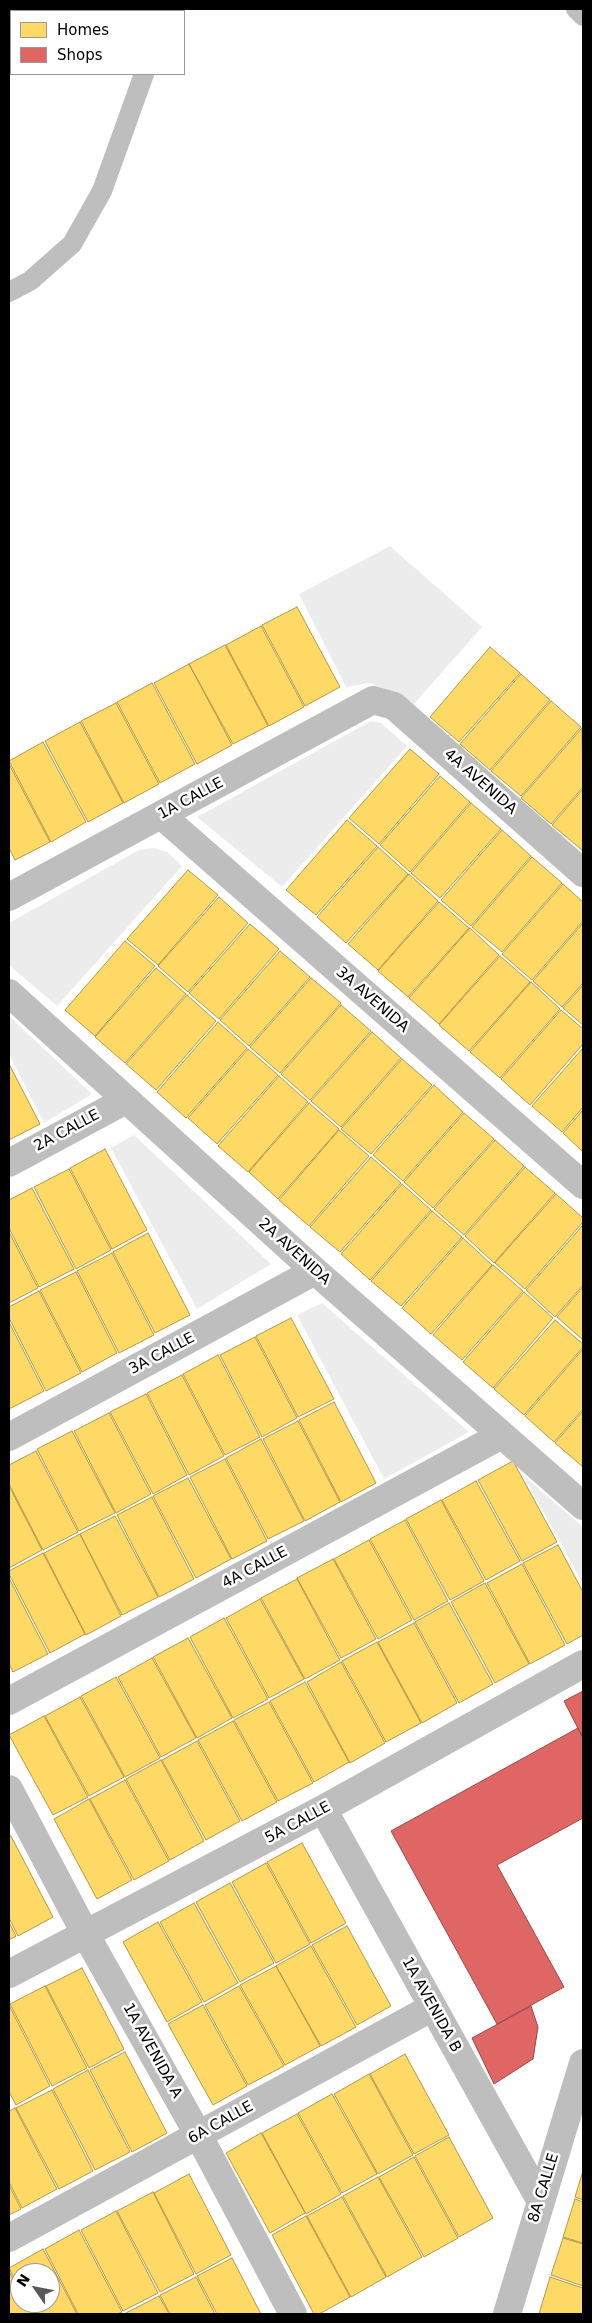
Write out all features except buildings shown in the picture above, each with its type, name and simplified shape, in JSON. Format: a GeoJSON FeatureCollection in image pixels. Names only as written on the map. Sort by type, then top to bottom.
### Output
{"type":"FeatureCollection","features":[{"type":"Feature","properties":{"kind":"street","name":"1A CALLE"},"geometry":{"type":"LineString","coordinates":[[9,897],[373,700]]}},
{"type":"Feature","properties":{"kind":"street","name":"4A AVENIDA"},"geometry":{"type":"LineString","coordinates":[[373,700],[394,706],[583,873]]}},
{"type":"Feature","properties":{"kind":"street","name":"3A AVENIDA"},"geometry":{"type":"LineString","coordinates":[[161,815],[583,1184]]}},
{"type":"Feature","properties":{"kind":"street","name":"2A AVENIDA"},"geometry":{"type":"LineString","coordinates":[[9,993],[315,1271],[583,1506]]}},
{"type":"Feature","properties":{"kind":"street","name":"2A CALLE"},"geometry":{"type":"LineString","coordinates":[[9,1163],[126,1100]]}},
{"type":"Feature","properties":{"kind":"street","name":"3A CALLE"},"geometry":{"type":"LineString","coordinates":[[9,1437],[315,1271]]}},
{"type":"Feature","properties":{"kind":"street","name":"4A CALLE"},"geometry":{"type":"LineString","coordinates":[[9,1701],[502,1435]]}},
{"type":"Feature","properties":{"kind":"street","name":"5A CALLE"},"geometry":{"type":"LineString","coordinates":[[9,1974],[323,1809],[583,1664]]}},
{"type":"Feature","properties":{"kind":"street","name":"1A AVENIDA A"},"geometry":{"type":"LineString","coordinates":[[9,1789],[86,1935],[200,2136],[293,2314]]}},
{"type":"Feature","properties":{"kind":"street","name":"1A AVENIDA B"},"geometry":{"type":"LineString","coordinates":[[323,1809],[540,2200]]}},
{"type":"Feature","properties":{"kind":"street","name":"6A CALLE"},"geometry":{"type":"LineString","coordinates":[[9,2238],[200,2136],[433,2007]]}},
{"type":"Feature","properties":{"kind":"street","name":"8A CALLE"},"geometry":{"type":"LineString","coordinates":[[507,2314],[583,2063]]}},
{"type":"Feature","properties":{"kind":"lane"},"geometry":{"type":"LineString","coordinates":[[576,9],[583,16]]}},
{"type":"Feature","properties":{"kind":"lane"},"geometry":{"type":"LineString","coordinates":[[9,292],[30,280],[72,244],[102,191],[144,75]]}},
{"type":"Feature","properties":{"kind":"shaded area"},"geometry":{"type":"Polygon","coordinates":[[[390,546],[482,627],[413,705],[399,695],[370,683],[346,687],[299,594],[390,546]]]}},
{"type":"Feature","properties":{"kind":"shaded area"},"geometry":{"type":"Polygon","coordinates":[[[371,721],[381,723],[407,746],[282,887],[197,817],[371,721]]]}},
{"type":"Feature","properties":{"kind":"shaded area"},"geometry":{"type":"Polygon","coordinates":[[[154,848],[167,852],[182,866],[57,1006],[9,965],[9,923],[139,850],[154,848]]]}},
{"type":"Feature","properties":{"kind":"shaded area"},"geometry":{"type":"Polygon","coordinates":[[[9,1016],[92,1094],[44,1123],[9,1054],[9,1016]]]}},
{"type":"Feature","properties":{"kind":"shaded area"},"geometry":{"type":"Polygon","coordinates":[[[134,1135],[271,1264],[197,1309],[111,1148],[134,1135]]]}},
{"type":"Feature","properties":{"kind":"shaded area"},"geometry":{"type":"Polygon","coordinates":[[[322,1303],[469,1432],[384,1479],[297,1315],[322,1303]]]}},
{"type":"Feature","properties":{"kind":"shaded area"},"geometry":{"type":"Polygon","coordinates":[[[523,1475],[583,1527],[583,1584],[523,1475]]]}}]}
